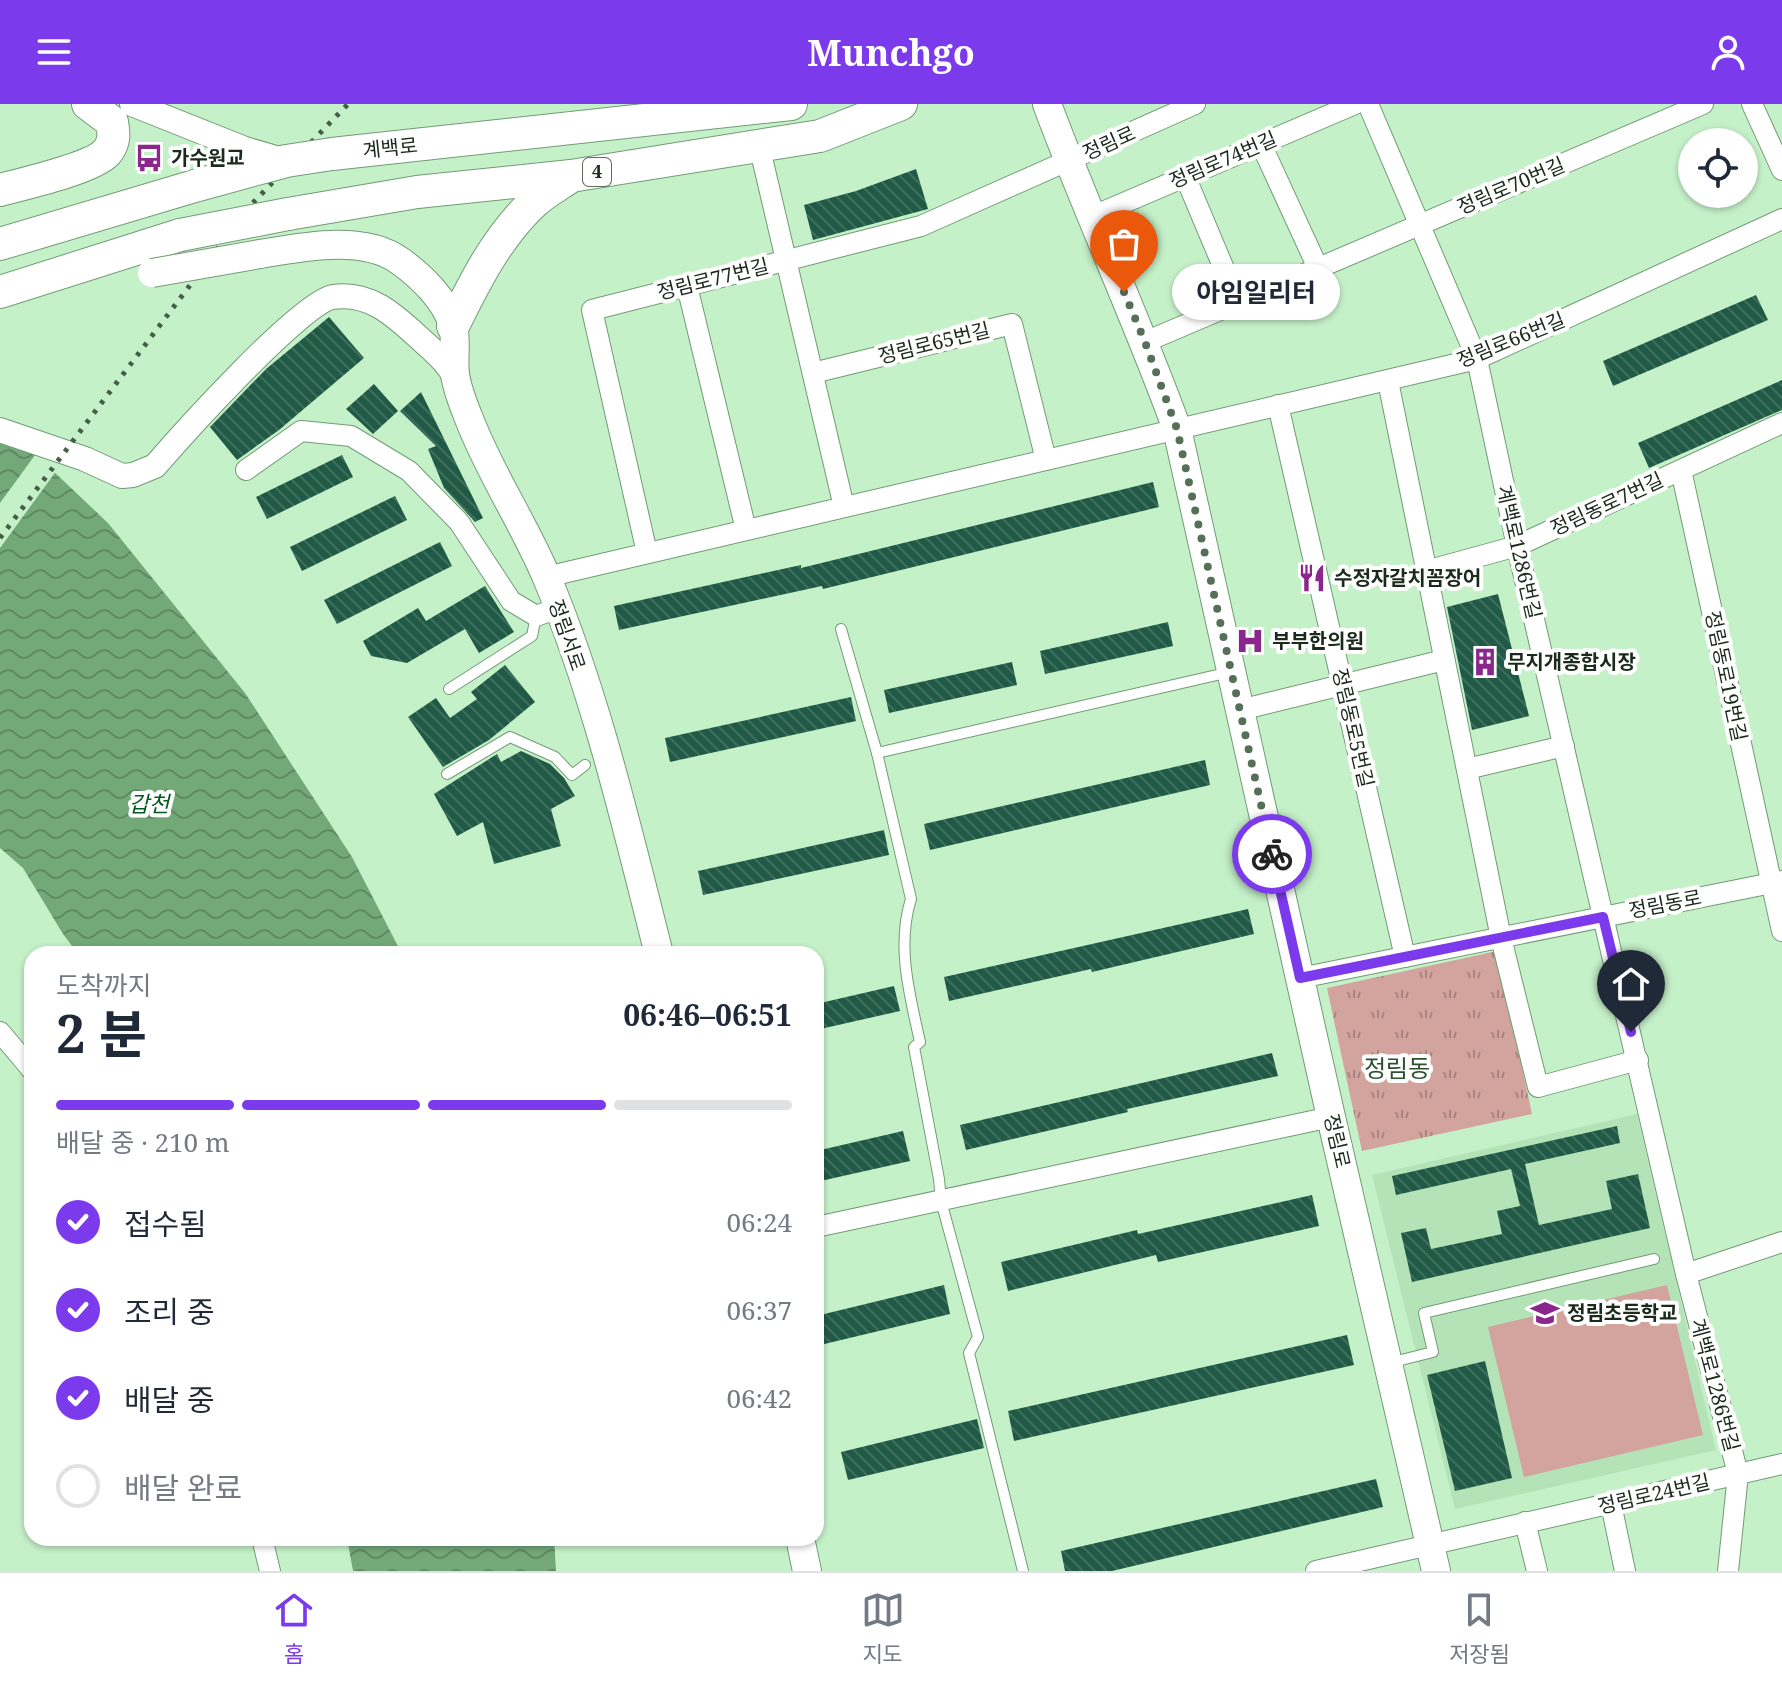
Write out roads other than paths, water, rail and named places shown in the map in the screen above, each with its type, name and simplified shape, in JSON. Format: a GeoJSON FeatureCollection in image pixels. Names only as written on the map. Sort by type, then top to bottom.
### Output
{"type":"FeatureCollection","features":[{"type":"Feature","properties":{"kind":"main road"},"geometry":{"type":"LineString","coordinates":[[0,190],[61,173],[106,154],[114,138],[112,122],[88,104]]}},
{"type":"Feature","properties":{"kind":"main road","name":"계백로"},"geometry":{"type":"LineString","coordinates":[[0,244],[286,161],[791,104]]}},
{"type":"Feature","properties":{"kind":"main road","name":"4"},"geometry":{"type":"LineString","coordinates":[[0,292],[180,235],[417,192],[571,176],[820,136],[901,104]]}},
{"type":"Feature","properties":{"kind":"main road","name":"정림로"},"geometry":{"type":"LineString","coordinates":[[1047,104],[1145,342],[1177,429],[1433,1558]]}},
{"type":"Feature","properties":{"kind":"main road"},"geometry":{"type":"LineString","coordinates":[[453,326],[498,243],[532,203],[571,176]]}},
{"type":"Feature","properties":{"kind":"main road"},"geometry":{"type":"LineString","coordinates":[[107,257],[152,273],[314,245],[375,248],[399,260],[429,286],[453,326]]}},
{"type":"Feature","properties":{"kind":"main road","name":"정림서로"},"geometry":{"type":"LineString","coordinates":[[453,326],[455,377],[472,427],[546,577],[547,612],[610,764],[657,946]]}},
{"type":"Feature","properties":{"kind":"main road"},"geometry":{"type":"LineString","coordinates":[[802,1546],[807,1571]]}},
{"type":"Feature","properties":{"kind":"street"},"geometry":{"type":"LineString","coordinates":[[132,104],[245,149],[286,161]]}},
{"type":"Feature","properties":{"kind":"street","name":"정림로"},"geometry":{"type":"LineString","coordinates":[[1068,161],[1195,104]]}},
{"type":"Feature","properties":{"kind":"street","name":"정림로74번길"},"geometry":{"type":"LineString","coordinates":[[1091,217],[1355,104]]}},
{"type":"Feature","properties":{"kind":"street","name":"계백로1286번길"},"geometry":{"type":"LineString","coordinates":[[1368,104],[1477,359],[1517,546],[1686,1274],[1738,1474],[1728,1571]]}},
{"type":"Feature","properties":{"kind":"street","name":"정림로70번길"},"geometry":{"type":"LineString","coordinates":[[1145,342],[1703,104]]}},
{"type":"Feature","properties":{"kind":"street"},"geometry":{"type":"LineString","coordinates":[[1752,104],[1782,170]]}},
{"type":"Feature","properties":{"kind":"street"},"geometry":{"type":"LineString","coordinates":[[1261,144],[1318,268]]}},
{"type":"Feature","properties":{"kind":"street"},"geometry":{"type":"LineString","coordinates":[[759,145],[844,507]]}},
{"type":"Feature","properties":{"kind":"street","name":"정림로77번길"},"geometry":{"type":"LineString","coordinates":[[647,553],[592,310],[921,226],[1068,161]]}},
{"type":"Feature","properties":{"kind":"street"},"geometry":{"type":"LineString","coordinates":[[1185,176],[1238,302]]}},
{"type":"Feature","properties":{"kind":"street","name":"정림로66번길"},"geometry":{"type":"LineString","coordinates":[[1177,429],[1477,359],[1782,219]]}},
{"type":"Feature","properties":{"kind":"street"},"geometry":{"type":"LineString","coordinates":[[687,286],[746,530]]}},
{"type":"Feature","properties":{"kind":"street"},"geometry":{"type":"LineString","coordinates":[[0,430],[85,459],[122,476],[141,473],[155,466],[219,394],[274,342],[312,307],[330,297],[369,301],[386,309],[445,359],[455,377]]}},
{"type":"Feature","properties":{"kind":"street","name":"정림로65번길"},"geometry":{"type":"LineString","coordinates":[[813,373],[1012,324],[1046,460]]}},
{"type":"Feature","properties":{"kind":"street"},"geometry":{"type":"LineString","coordinates":[[1388,381],[1501,938],[1538,1087],[1638,1060]]}},
{"type":"Feature","properties":{"kind":"street","name":"정림동로5번길"},"geometry":{"type":"LineString","coordinates":[[1278,405],[1405,957]]}},
{"type":"Feature","properties":{"kind":"street","name":"정림동로7번길"},"geometry":{"type":"LineString","coordinates":[[1426,571],[1517,546],[1782,423]]}},
{"type":"Feature","properties":{"kind":"street"},"geometry":{"type":"LineString","coordinates":[[546,577],[1177,429]]}},
{"type":"Feature","properties":{"kind":"street"},"geometry":{"type":"LineString","coordinates":[[246,470],[301,431],[351,436],[409,471],[459,522],[511,601],[547,612]]}},
{"type":"Feature","properties":{"kind":"street","name":"정림동로19번길"},"geometry":{"type":"LineString","coordinates":[[1681,470],[1777,882],[1782,931]]}},
{"type":"Feature","properties":{"kind":"street"},"geometry":{"type":"LineString","coordinates":[[1240,710],[1444,660]]}},
{"type":"Feature","properties":{"kind":"street"},"geometry":{"type":"LineString","coordinates":[[1467,769],[1564,746]]}},
{"type":"Feature","properties":{"kind":"street","name":"정림동로"},"geometry":{"type":"LineString","coordinates":[[1300,978],[1777,882]]}},
{"type":"Feature","properties":{"kind":"street"},"geometry":{"type":"LineString","coordinates":[[0,1032],[24,1060]]}},
{"type":"Feature","properties":{"kind":"street"},"geometry":{"type":"LineString","coordinates":[[824,1225],[1331,1117]]}},
{"type":"Feature","properties":{"kind":"street"},"geometry":{"type":"LineString","coordinates":[[1686,1274],[1782,1242]]}},
{"type":"Feature","properties":{"kind":"street","name":"정림로24번길"},"geometry":{"type":"LineString","coordinates":[[1433,1558],[1525,1522],[1782,1464]]}},
{"type":"Feature","properties":{"kind":"street"},"geometry":{"type":"LineString","coordinates":[[1611,1504],[1625,1571]]}},
{"type":"Feature","properties":{"kind":"street"},"geometry":{"type":"LineString","coordinates":[[1525,1522],[1537,1571]]}},
{"type":"Feature","properties":{"kind":"street"},"geometry":{"type":"LineString","coordinates":[[264,1546],[270,1571]]}},
{"type":"Feature","properties":{"kind":"street"},"geometry":{"type":"LineString","coordinates":[[1318,1571],[1433,1558]]}},
{"type":"Feature","properties":{"kind":"lane"},"geometry":{"type":"LineString","coordinates":[[449,689],[532,636],[547,612]]}},
{"type":"Feature","properties":{"kind":"lane"},"geometry":{"type":"LineString","coordinates":[[841,629],[877,753],[911,899],[904,922],[908,989],[920,1042],[914,1047],[941,1201],[978,1337],[969,1353],[1023,1571]]}},
{"type":"Feature","properties":{"kind":"lane"},"geometry":{"type":"LineString","coordinates":[[877,753],[1232,671]]}},
{"type":"Feature","properties":{"kind":"lane"},"geometry":{"type":"LineString","coordinates":[[447,774],[510,737],[555,757],[572,775],[585,765]]}},
{"type":"Feature","properties":{"kind":"lane"},"geometry":{"type":"LineString","coordinates":[[1387,1363],[1433,1352],[1424,1313],[1654,1259]]}},
{"type":"Feature","properties":{"kind":"water","name":"갑천"},"geometry":{"type":"Polygon","coordinates":[[[0,440],[32,451],[108,523],[245,693],[352,857],[398,946],[72,946],[23,868],[0,848],[0,440]]]}},
{"type":"Feature","properties":{"kind":"water"},"geometry":{"type":"Polygon","coordinates":[[[348,1546],[554,1546],[556,1571],[353,1571],[348,1546]]]}},
{"type":"Feature","properties":{"kind":"railway"},"geometry":{"type":"LineString","coordinates":[[0,538],[248,208],[348,104]]}},
{"type":"Feature","properties":{"kind":"place","name":"가수원교"},"geometry":{"type":"Point","coordinates":[149,158]}},
{"type":"Feature","properties":{"kind":"place","name":"아임일리터"},"geometry":{"type":"Point","coordinates":[1124,292]}},
{"type":"Feature","properties":{"kind":"place","name":"수정자갈치꼼장어"},"geometry":{"type":"Point","coordinates":[1312,578]}},
{"type":"Feature","properties":{"kind":"place","name":"부부한의원"},"geometry":{"type":"Point","coordinates":[1250,641]}},
{"type":"Feature","properties":{"kind":"place","name":"무지개종합시장"},"geometry":{"type":"Point","coordinates":[1485,662]}},
{"type":"Feature","properties":{"kind":"place","name":"정림초등학교"},"geometry":{"type":"Point","coordinates":[1545,1313]}},
{"type":"Feature","properties":{"kind":"district","name":"정림동"},"geometry":{"type":"Point","coordinates":[1397,1069]}}]}
